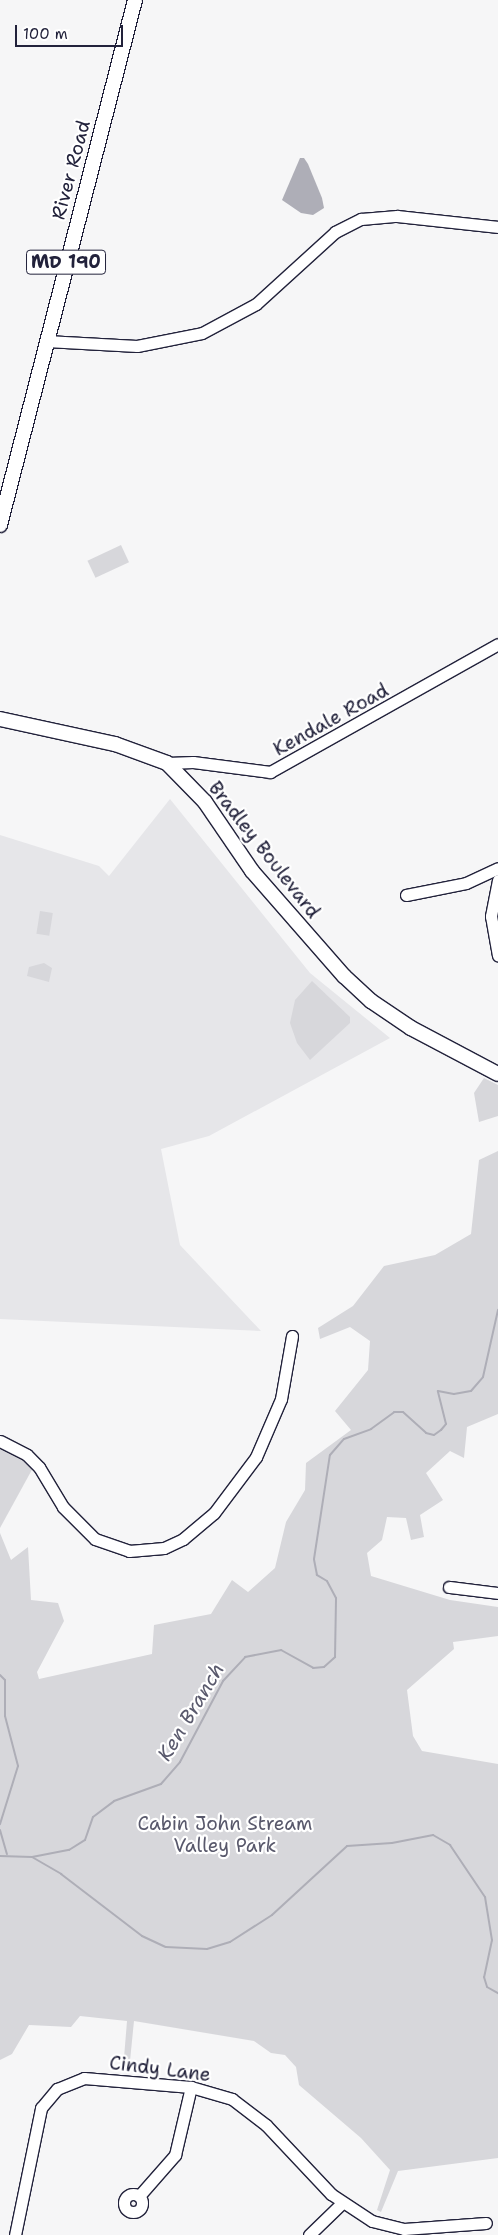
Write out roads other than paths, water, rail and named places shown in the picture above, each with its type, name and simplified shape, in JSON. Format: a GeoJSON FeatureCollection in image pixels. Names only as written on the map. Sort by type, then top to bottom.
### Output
{"type":"FeatureCollection","features":[{"type":"Feature","properties":{"kind":"main road","name":"River Road"},"geometry":{"type":"LineString","coordinates":[[0,526],[135,0]]}},
{"type":"Feature","properties":{"kind":"main road","name":"Bradley Boulevard"},"geometry":{"type":"LineString","coordinates":[[0,718],[116,744],[167,764],[205,802],[252,871],[344,976],[371,1001],[411,1028],[498,1074]]}},
{"type":"Feature","properties":{"kind":"street"},"geometry":{"type":"LineString","coordinates":[[46,341],[138,346],[202,333],[256,304],[335,232],[361,219],[397,216],[498,227]]}},
{"type":"Feature","properties":{"kind":"street","name":"Kendale Road"},"geometry":{"type":"LineString","coordinates":[[167,764],[193,762],[270,772],[498,644]]}},
{"type":"Feature","properties":{"kind":"street"},"geometry":{"type":"LineString","coordinates":[[406,895],[466,883],[498,868]]}},
{"type":"Feature","properties":{"kind":"street"},"geometry":{"type":"LineString","coordinates":[[498,880],[491,916],[498,955]]}},
{"type":"Feature","properties":{"kind":"street"},"geometry":{"type":"LineString","coordinates":[[0,1442],[28,1455],[63,1507],[95,1539],[129,1550],[164,1548],[183,1539],[214,1512],[256,1457],[282,1399],[292,1336]]}},
{"type":"Feature","properties":{"kind":"street"},"geometry":{"type":"LineString","coordinates":[[449,1587],[498,1593]]}},
{"type":"Feature","properties":{"kind":"street","name":"Cindy Lane"},"geometry":{"type":"LineString","coordinates":[[15,2235],[34,2131],[41,2108],[56,2090],[84,2078],[191,2087],[215,2092],[251,2111],[342,2203],[372,2221],[404,2229],[486,2223]]}},
{"type":"Feature","properties":{"kind":"street"},"geometry":{"type":"LineString","coordinates":[[139,2196],[175,2154],[191,2087]]}},
{"type":"Feature","properties":{"kind":"street"},"geometry":{"type":"LineString","coordinates":[[309,2235],[342,2203]]}},
{"type":"Feature","properties":{"kind":"waterway","name":"Ken Branch"},"geometry":{"type":"LineString","coordinates":[[32,1857],[69,1850],[85,1840],[93,1817],[114,1801],[161,1784],[180,1762],[223,1681],[245,1657],[281,1650],[313,1668],[324,1667],[335,1657],[336,1598],[327,1581],[317,1575],[314,1559],[330,1455],[344,1439],[371,1429],[394,1412],[403,1412],[426,1433],[434,1435],[441,1430],[446,1424],[438,1391],[454,1394],[471,1391],[483,1377],[498,1310]]}},
{"type":"Feature","properties":{"kind":"waterway"},"geometry":{"type":"LineString","coordinates":[[0,1675],[5,1680],[5,1716],[18,1766],[0,1824]]}},
{"type":"Feature","properties":{"kind":"waterway"},"geometry":{"type":"LineString","coordinates":[[0,1830],[7,1854]]}},
{"type":"Feature","properties":{"kind":"waterway"},"geometry":{"type":"LineString","coordinates":[[0,1856],[32,1857],[61,1874],[142,1936],[166,1947],[207,1949],[230,1942],[272,1915],[347,1846],[392,1843],[433,1835],[450,1845],[485,1897],[492,1940],[484,1977],[487,1987],[498,1993]]}},
{"type":"Feature","properties":{"kind":"park label","name":"Cabin John Stream Valley Park"},"geometry":{"type":"Point","coordinates":[225,1835]}}]}
